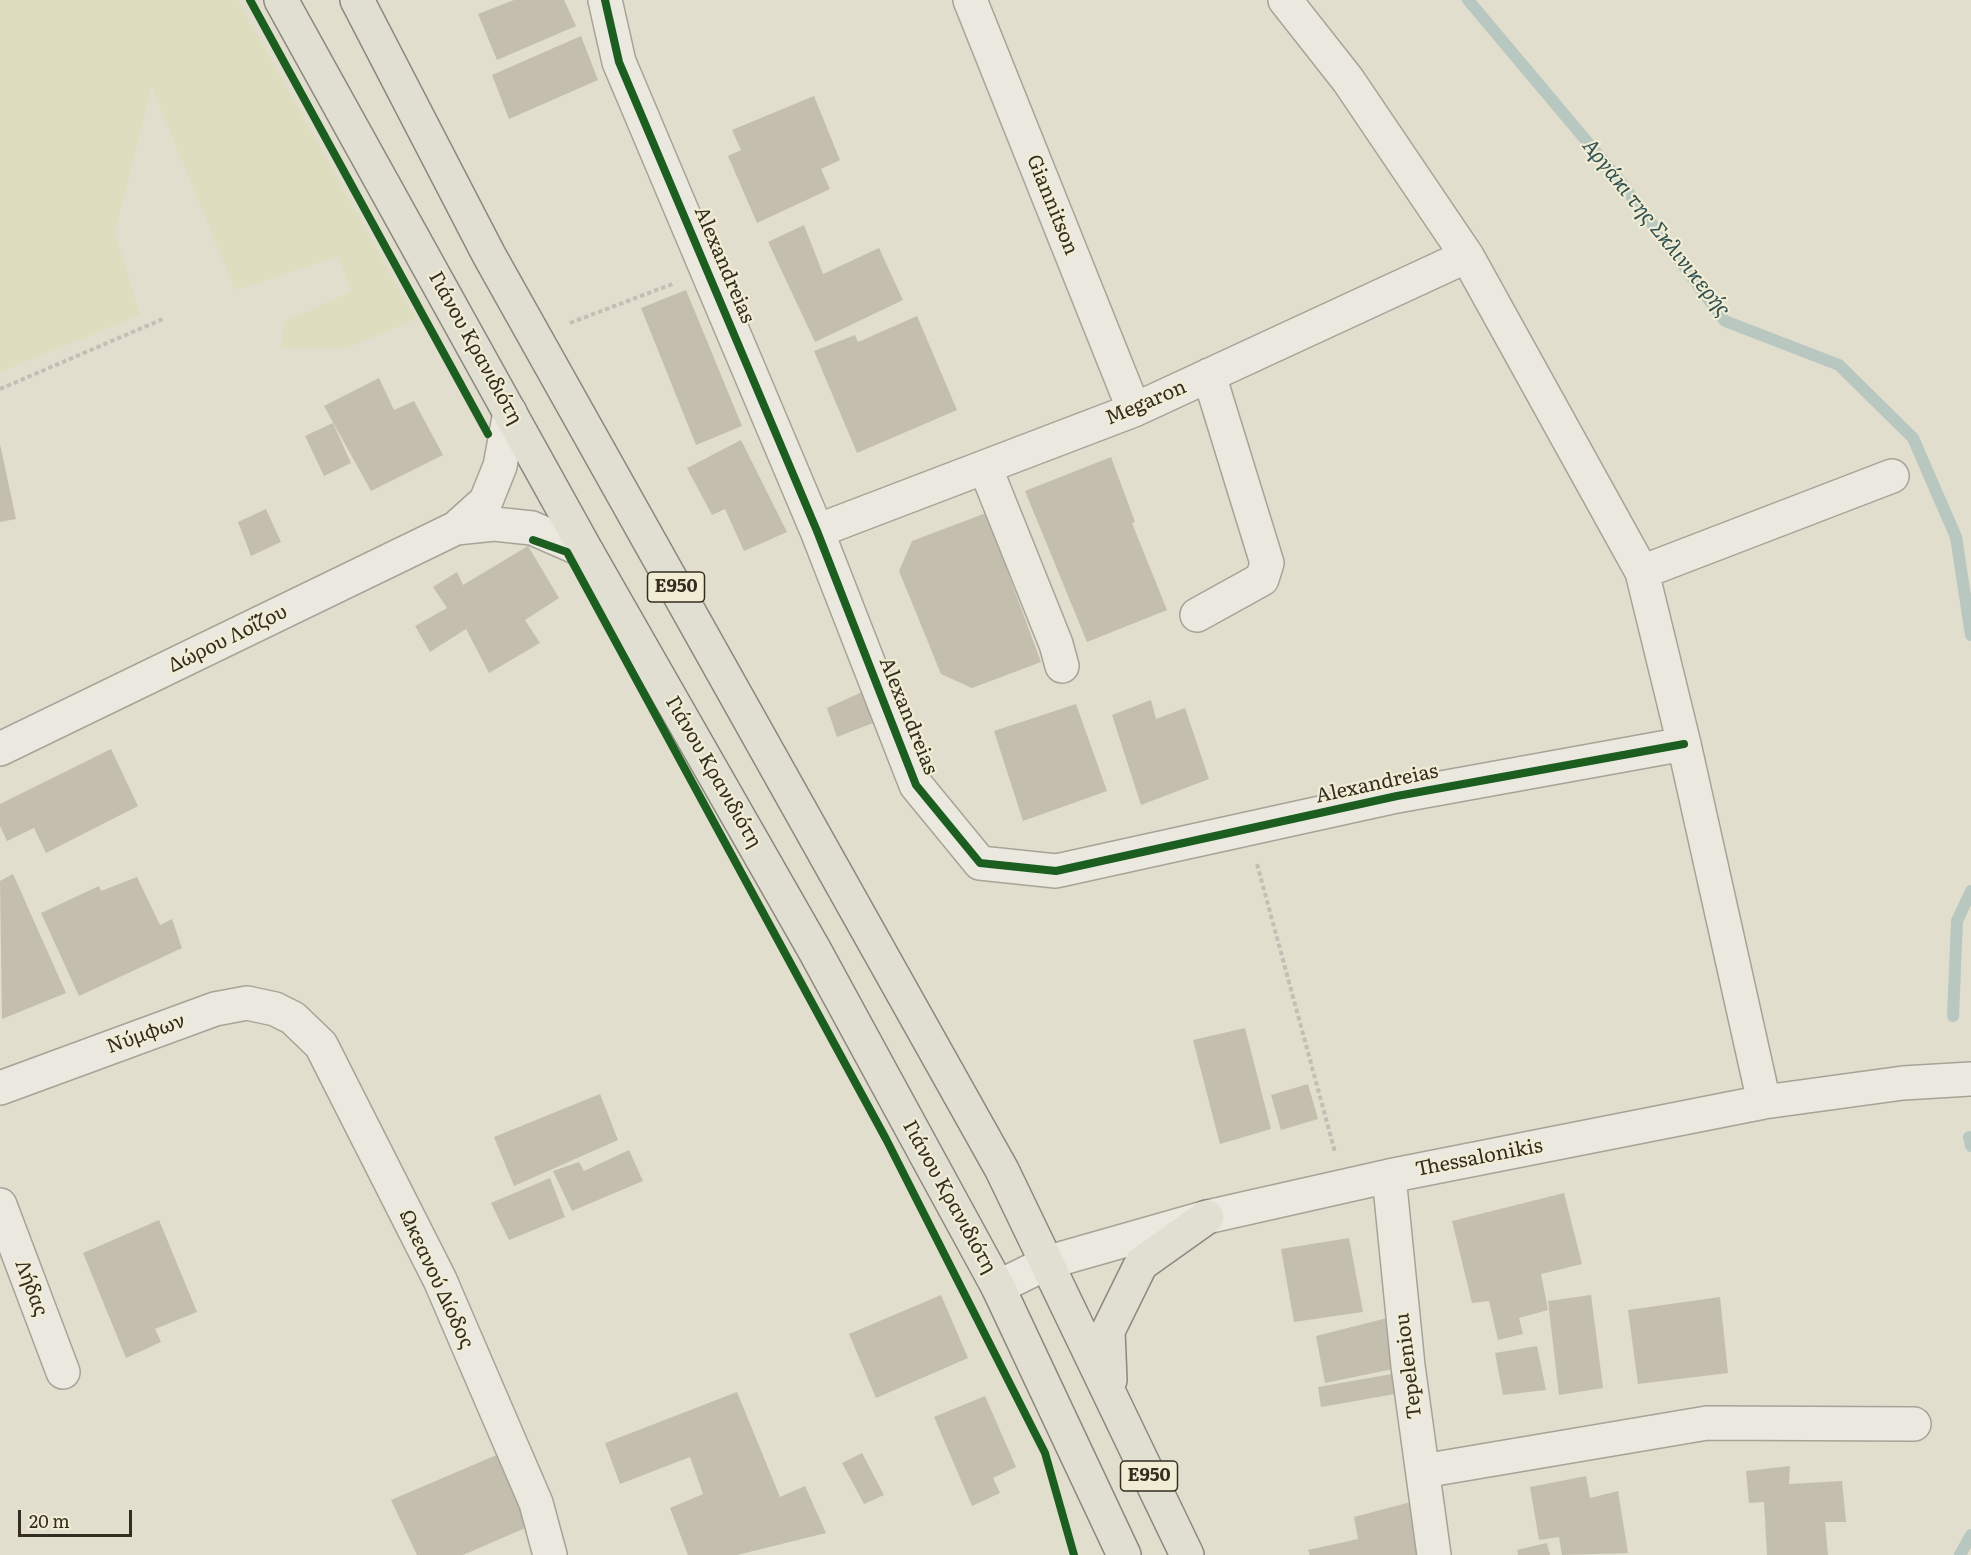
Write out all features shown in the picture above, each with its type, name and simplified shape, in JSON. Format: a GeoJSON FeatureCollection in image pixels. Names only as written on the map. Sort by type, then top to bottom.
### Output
{"type":"FeatureCollection","features":[{"type":"Feature","properties":{"kind":"main road","name":"Γιάνου Κρανιδιότη"},"geometry":{"type":"LineString","coordinates":[[281,0],[587,552],[815,951],[999,1287],[1125,1555]]}},
{"type":"Feature","properties":{"kind":"main road","name":"E950"},"geometry":{"type":"LineString","coordinates":[[357,0],[489,255],[1002,1170],[1049,1262],[1186,1555]]}},
{"type":"Feature","properties":{"kind":"main road"},"geometry":{"type":"LineString","coordinates":[[1111,1398],[1108,1331],[1141,1264],[1207,1217]]}},
{"type":"Feature","properties":{"kind":"street","name":"Alexandreias"},"geometry":{"type":"LineString","coordinates":[[605,0],[620,62],[817,531],[916,785],[980,862],[1056,871],[1397,796],[1684,744]]}},
{"type":"Feature","properties":{"kind":"street","name":"Giannitson"},"geometry":{"type":"LineString","coordinates":[[970,0],[1134,410]]}},
{"type":"Feature","properties":{"kind":"street"},"geometry":{"type":"LineString","coordinates":[[1285,0],[1348,80],[1467,256],[1642,572],[1684,744],[1764,1102]]}},
{"type":"Feature","properties":{"kind":"street","name":"Megaron"},"geometry":{"type":"LineString","coordinates":[[817,531],[1134,410],[1467,256]]}},
{"type":"Feature","properties":{"kind":"street"},"geometry":{"type":"LineString","coordinates":[[1197,615],[1263,579],[1267,562],[1209,375]]}},
{"type":"Feature","properties":{"kind":"street","name":"Δώρου Λοΐζου"},"geometry":{"type":"LineString","coordinates":[[0,749],[456,528],[486,501],[500,466],[510,412]]}},
{"type":"Feature","properties":{"kind":"street"},"geometry":{"type":"LineString","coordinates":[[985,467],[1056,644],[1062,666]]}},
{"type":"Feature","properties":{"kind":"street"},"geometry":{"type":"LineString","coordinates":[[1642,572],[1892,476]]}},
{"type":"Feature","properties":{"kind":"street","name":"Δώρου Λοΐζου"},"geometry":{"type":"LineString","coordinates":[[456,528],[494,524],[532,528],[587,552]]}},
{"type":"Feature","properties":{"kind":"street","name":"Νύμφων"},"geometry":{"type":"LineString","coordinates":[[0,1088],[215,1009],[247,1003],[275,1009],[293,1017]]}},
{"type":"Feature","properties":{"kind":"street","name":"Ωκεανού Δίοδος"},"geometry":{"type":"LineString","coordinates":[[293,1017],[321,1045],[440,1280],[536,1503],[550,1555]]}},
{"type":"Feature","properties":{"kind":"street","name":"Thessalonikis"},"geometry":{"type":"LineString","coordinates":[[999,1287],[1049,1262],[1207,1217],[1389,1176],[1764,1102],[1903,1083],[1971,1079]]}},
{"type":"Feature","properties":{"kind":"street","name":"Tepeleniou"},"geometry":{"type":"LineString","coordinates":[[1389,1176],[1408,1366],[1434,1555]]}},
{"type":"Feature","properties":{"kind":"street","name":"Λήδας"},"geometry":{"type":"LineString","coordinates":[[0,1205],[63,1372]]}},
{"type":"Feature","properties":{"kind":"street"},"geometry":{"type":"LineString","coordinates":[[1423,1471],[1707,1423],[1914,1424]]}},
{"type":"Feature","properties":{"kind":"path"},"geometry":{"type":"LineString","coordinates":[[535,336],[709,270]]}},
{"type":"Feature","properties":{"kind":"path"},"geometry":{"type":"LineString","coordinates":[[0,388],[163,319]]}},
{"type":"Feature","properties":{"kind":"path"},"geometry":{"type":"LineString","coordinates":[[1248,829],[1344,1186]]}},
{"type":"Feature","properties":{"kind":"shaded area"},"geometry":{"type":"Polygon","coordinates":[[[0,0],[238,0],[416,319],[345,349],[281,348],[284,322],[352,291],[337,257],[235,290],[152,88],[115,232],[140,315],[0,372],[0,0]]]}},
{"type":"Feature","properties":{"kind":"building"},"geometry":{"type":"Polygon","coordinates":[[[514,0],[564,0],[576,26],[497,60],[478,14],[514,0]]]}},
{"type":"Feature","properties":{"kind":"building"},"geometry":{"type":"Polygon","coordinates":[[[581,36],[598,80],[509,119],[492,75],[581,36]]]}},
{"type":"Feature","properties":{"kind":"building"},"geometry":{"type":"Polygon","coordinates":[[[814,96],[840,160],[821,169],[830,189],[757,223],[728,156],[741,150],[732,130],[814,96]]]}},
{"type":"Feature","properties":{"kind":"building"},"geometry":{"type":"Polygon","coordinates":[[[804,225],[823,274],[879,248],[903,300],[815,342],[768,242],[804,225]]]}},
{"type":"Feature","properties":{"kind":"building"},"geometry":{"type":"Polygon","coordinates":[[[686,290],[742,426],[696,445],[641,308],[686,290]]]}},
{"type":"Feature","properties":{"kind":"building"},"geometry":{"type":"Polygon","coordinates":[[[917,316],[957,410],[857,453],[814,351],[855,335],[858,342],[917,316]]]}},
{"type":"Feature","properties":{"kind":"building"},"geometry":{"type":"Polygon","coordinates":[[[379,378],[394,410],[414,401],[443,455],[371,491],[324,406],[379,378]]]}},
{"type":"Feature","properties":{"kind":"building"},"geometry":{"type":"Polygon","coordinates":[[[333,423],[351,463],[324,476],[305,436],[333,423]]]}},
{"type":"Feature","properties":{"kind":"building"},"geometry":{"type":"Polygon","coordinates":[[[741,440],[787,532],[744,551],[725,509],[712,515],[687,468],[741,440]]]}},
{"type":"Feature","properties":{"kind":"building"},"geometry":{"type":"Polygon","coordinates":[[[0,444],[16,519],[0,522],[0,444]]]}},
{"type":"Feature","properties":{"kind":"building"},"geometry":{"type":"Polygon","coordinates":[[[1111,457],[1135,522],[1132,523],[1167,610],[1087,642],[1025,491],[1111,457]]]}},
{"type":"Feature","properties":{"kind":"building"},"geometry":{"type":"Polygon","coordinates":[[[266,509],[281,542],[251,556],[238,522],[266,509]]]}},
{"type":"Feature","properties":{"kind":"building"},"geometry":{"type":"Polygon","coordinates":[[[986,513],[1041,662],[972,688],[941,674],[899,571],[912,541],[986,513]]]}},
{"type":"Feature","properties":{"kind":"building"},"geometry":{"type":"Polygon","coordinates":[[[528,546],[559,598],[525,620],[540,643],[489,673],[466,629],[430,652],[415,626],[447,608],[433,587],[457,572],[463,585],[528,546]]]}},
{"type":"Feature","properties":{"kind":"building"},"geometry":{"type":"Polygon","coordinates":[[[862,692],[873,723],[837,737],[827,708],[862,692]]]}},
{"type":"Feature","properties":{"kind":"building"},"geometry":{"type":"Polygon","coordinates":[[[1151,700],[1156,719],[1185,708],[1209,779],[1141,805],[1112,715],[1151,700]]]}},
{"type":"Feature","properties":{"kind":"building"},"geometry":{"type":"Polygon","coordinates":[[[1076,704],[1107,791],[1023,821],[994,731],[1076,704]]]}},
{"type":"Feature","properties":{"kind":"building"},"geometry":{"type":"Polygon","coordinates":[[[111,749],[138,806],[46,853],[34,828],[7,841],[0,826],[0,804],[111,749]]]}},
{"type":"Feature","properties":{"kind":"building"},"geometry":{"type":"Polygon","coordinates":[[[13,874],[66,993],[2,1019],[0,881],[13,874]]]}},
{"type":"Feature","properties":{"kind":"building"},"geometry":{"type":"Polygon","coordinates":[[[137,877],[160,925],[172,919],[182,948],[79,996],[41,913],[99,886],[101,891],[137,877]]]}},
{"type":"Feature","properties":{"kind":"building"},"geometry":{"type":"Polygon","coordinates":[[[1245,1028],[1271,1129],[1220,1144],[1193,1040],[1245,1028]]]}},
{"type":"Feature","properties":{"kind":"building"},"geometry":{"type":"Polygon","coordinates":[[[1308,1084],[1318,1119],[1281,1130],[1271,1095],[1308,1084]]]}},
{"type":"Feature","properties":{"kind":"building"},"geometry":{"type":"Polygon","coordinates":[[[600,1094],[618,1140],[514,1186],[494,1137],[600,1094]]]}},
{"type":"Feature","properties":{"kind":"building"},"geometry":{"type":"Polygon","coordinates":[[[629,1150],[643,1181],[572,1211],[553,1171],[579,1162],[584,1171],[629,1150]]]}},
{"type":"Feature","properties":{"kind":"building"},"geometry":{"type":"Polygon","coordinates":[[[550,1178],[565,1217],[509,1240],[491,1203],[550,1178]]]}},
{"type":"Feature","properties":{"kind":"building"},"geometry":{"type":"Polygon","coordinates":[[[1564,1193],[1582,1264],[1541,1274],[1548,1310],[1519,1318],[1523,1334],[1498,1340],[1489,1301],[1472,1303],[1452,1221],[1564,1193]]]}},
{"type":"Feature","properties":{"kind":"building"},"geometry":{"type":"Polygon","coordinates":[[[159,1220],[197,1312],[155,1329],[161,1342],[126,1358],[83,1253],[159,1220]]]}},
{"type":"Feature","properties":{"kind":"building"},"geometry":{"type":"Polygon","coordinates":[[[1349,1238],[1363,1312],[1294,1322],[1281,1249],[1349,1238]]]}},
{"type":"Feature","properties":{"kind":"building"},"geometry":{"type":"Polygon","coordinates":[[[941,1295],[968,1358],[876,1398],[849,1334],[941,1295]]]}},
{"type":"Feature","properties":{"kind":"building"},"geometry":{"type":"Polygon","coordinates":[[[1591,1295],[1603,1388],[1559,1395],[1548,1301],[1591,1295]]]}},
{"type":"Feature","properties":{"kind":"building"},"geometry":{"type":"Polygon","coordinates":[[[1720,1297],[1728,1373],[1638,1384],[1628,1310],[1720,1297]]]}},
{"type":"Feature","properties":{"kind":"building"},"geometry":{"type":"Polygon","coordinates":[[[1387,1318],[1398,1368],[1325,1383],[1316,1336],[1387,1318]]]}},
{"type":"Feature","properties":{"kind":"building"},"geometry":{"type":"Polygon","coordinates":[[[1537,1346],[1546,1390],[1503,1395],[1495,1353],[1537,1346]]]}},
{"type":"Feature","properties":{"kind":"building"},"geometry":{"type":"Polygon","coordinates":[[[1392,1374],[1395,1394],[1321,1407],[1318,1387],[1392,1374]]]}},
{"type":"Feature","properties":{"kind":"building"},"geometry":{"type":"Polygon","coordinates":[[[737,1392],[780,1497],[805,1486],[826,1533],[737,1555],[688,1555],[670,1508],[703,1494],[690,1457],[620,1484],[605,1443],[737,1392]]]}},
{"type":"Feature","properties":{"kind":"building"},"geometry":{"type":"Polygon","coordinates":[[[985,1396],[1016,1467],[993,1478],[1000,1493],[972,1506],[934,1417],[985,1396]]]}},
{"type":"Feature","properties":{"kind":"building"},"geometry":{"type":"Polygon","coordinates":[[[506,1451],[539,1522],[463,1555],[417,1555],[391,1500],[506,1451]]]}},
{"type":"Feature","properties":{"kind":"building"},"geometry":{"type":"Polygon","coordinates":[[[862,1453],[884,1495],[864,1504],[842,1463],[862,1453]]]}},
{"type":"Feature","properties":{"kind":"building"},"geometry":{"type":"Polygon","coordinates":[[[1790,1466],[1789,1484],[1842,1481],[1846,1522],[1825,1522],[1828,1555],[1767,1555],[1764,1502],[1749,1503],[1746,1471],[1790,1466]]]}},
{"type":"Feature","properties":{"kind":"building"},"geometry":{"type":"Polygon","coordinates":[[[1586,1476],[1590,1498],[1618,1491],[1628,1553],[1562,1555],[1559,1537],[1539,1540],[1530,1487],[1586,1476]]]}},
{"type":"Feature","properties":{"kind":"building"},"geometry":{"type":"Polygon","coordinates":[[[1411,1502],[1423,1555],[1310,1555],[1308,1550],[1358,1539],[1354,1517],[1411,1502]]]}},
{"type":"Feature","properties":{"kind":"building"},"geometry":{"type":"Polygon","coordinates":[[[1547,1543],[1550,1555],[1518,1555],[1517,1550],[1547,1543]]]}},
{"type":"Feature","properties":{"kind":"waterway","name":"Αργάκι της Σκλινικερής"},"geometry":{"type":"LineString","coordinates":[[1468,0],[1616,176],[1725,321],[1839,365],[1913,438],[1956,537],[1971,635]]}},
{"type":"Feature","properties":{"kind":"waterway","name":"Αργάκι της Σκλινικερής"},"geometry":{"type":"LineString","coordinates":[[1953,1016],[1957,921],[1971,891]]}},
{"type":"Feature","properties":{"kind":"waterway","name":"Αργάκι της Σκλινικερής"},"geometry":{"type":"LineString","coordinates":[[1969,1137],[1971,1146]]}},
{"type":"Feature","properties":{"kind":"waterway","name":"Αργάκι της Σκλινικερής"},"geometry":{"type":"LineString","coordinates":[[1960,1555],[1971,1535]]}},
{"type":"Feature","properties":{"kind":"cycle path"},"geometry":{"type":"LineString","coordinates":[[250,0],[488,434]]}},
{"type":"Feature","properties":{"kind":"cycle path"},"geometry":{"type":"LineString","coordinates":[[605,0],[619,62],[817,531],[916,785],[980,863],[1056,871],[1397,796],[1684,744]]}},
{"type":"Feature","properties":{"kind":"cycle path"},"geometry":{"type":"LineString","coordinates":[[533,540],[567,552],[886,1139],[1045,1453],[1074,1555]]}}]}
